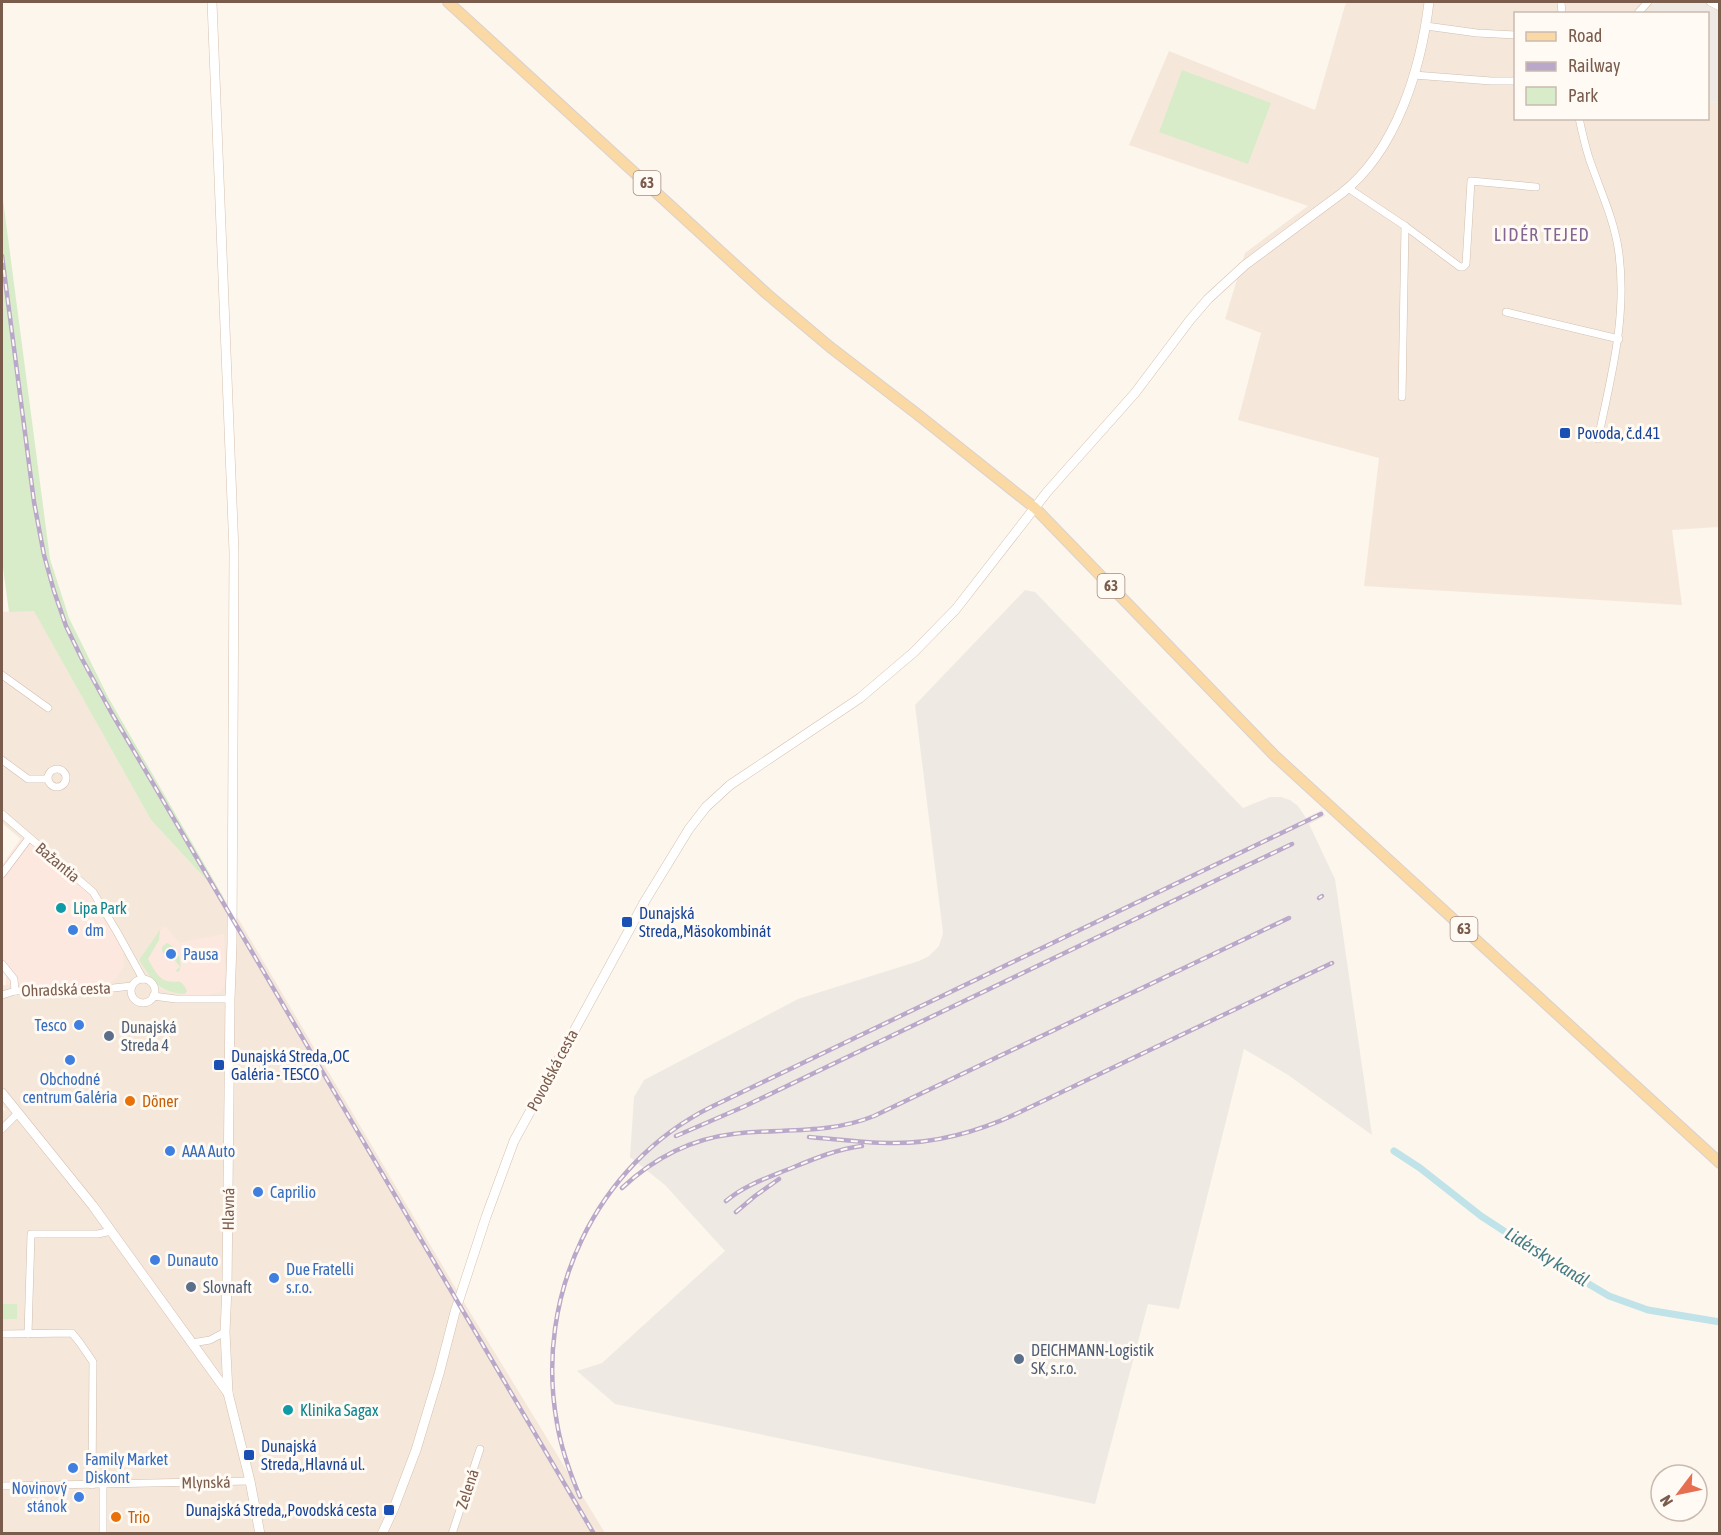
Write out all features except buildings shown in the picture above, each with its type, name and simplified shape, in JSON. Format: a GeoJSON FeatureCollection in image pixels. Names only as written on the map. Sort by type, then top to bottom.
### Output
{"type":"FeatureCollection","features":[{"type":"Feature","properties":{"kind":"main road","name":"63"},"geometry":{"type":"LineString","coordinates":[[448,2],[766,294],[1035,508],[1275,756],[1719,1163]]}},
{"type":"Feature","properties":{"kind":"street","name":"Hlavná"},"geometry":{"type":"LineString","coordinates":[[212,2],[234,552],[230,1087],[225,1332],[228,1393],[250,1481],[260,1533]]}},
{"type":"Feature","properties":{"kind":"street","name":"Povodská cesta"},"geometry":{"type":"LineString","coordinates":[[382,1533],[416,1450],[455,1312],[514,1141],[650,891],[689,829],[718,794],[861,698],[914,652],[956,609],[1035,508],[1134,393],[1208,299],[1245,265],[1348,188],[1370,164],[1400,115],[1414,75],[1426,26],[1429,2]]}},
{"type":"Feature","properties":{"kind":"street"},"geometry":{"type":"LineString","coordinates":[[1710,2],[1719,7]]}},
{"type":"Feature","properties":{"kind":"street"},"geometry":{"type":"LineString","coordinates":[[1426,26],[1477,33],[1514,35]]}},
{"type":"Feature","properties":{"kind":"street"},"geometry":{"type":"LineString","coordinates":[[1414,75],[1514,81]]}},
{"type":"Feature","properties":{"kind":"street"},"geometry":{"type":"LineString","coordinates":[[1579,120],[1588,156],[1610,214],[1619,253],[1621,287],[1619,339],[1598,439]]}},
{"type":"Feature","properties":{"kind":"street"},"geometry":{"type":"LineString","coordinates":[[1348,188],[1463,267],[1466,264],[1471,181],[1536,187]]}},
{"type":"Feature","properties":{"kind":"street"},"geometry":{"type":"LineString","coordinates":[[1402,397],[1405,226]]}},
{"type":"Feature","properties":{"kind":"street"},"geometry":{"type":"LineString","coordinates":[[1506,312],[1619,339]]}},
{"type":"Feature","properties":{"kind":"street"},"geometry":{"type":"LineString","coordinates":[[2,675],[48,708]]}},
{"type":"Feature","properties":{"kind":"street"},"geometry":{"type":"LineString","coordinates":[[2,760],[28,779],[47,779]]}},
{"type":"Feature","properties":{"kind":"street","name":"Bažantia"},"geometry":{"type":"LineString","coordinates":[[2,814],[93,892],[143,979]]}},
{"type":"Feature","properties":{"kind":"street"},"geometry":{"type":"LineString","coordinates":[[2,874],[29,838]]}},
{"type":"Feature","properties":{"kind":"street"},"geometry":{"type":"LineString","coordinates":[[2,964],[14,979],[15,991]]}},
{"type":"Feature","properties":{"kind":"street"},"geometry":{"type":"LineString","coordinates":[[143,979],[154,988],[153,996],[148,1001],[137,1000],[132,994],[132,986],[138,980],[143,979]]}},
{"type":"Feature","properties":{"kind":"street","name":"Ohradská cesta"},"geometry":{"type":"LineString","coordinates":[[2,995],[15,991],[104,989],[132,986]]}},
{"type":"Feature","properties":{"kind":"street"},"geometry":{"type":"LineString","coordinates":[[153,996],[176,999],[230,999]]}},
{"type":"Feature","properties":{"kind":"street"},"geometry":{"type":"LineString","coordinates":[[2,1093],[78,1187],[228,1393]]}},
{"type":"Feature","properties":{"kind":"street"},"geometry":{"type":"LineString","coordinates":[[2,1129],[18,1113]]}},
{"type":"Feature","properties":{"kind":"street"},"geometry":{"type":"LineString","coordinates":[[28,1334],[31,1234],[98,1234],[111,1231]]}},
{"type":"Feature","properties":{"kind":"street"},"geometry":{"type":"LineString","coordinates":[[192,1343],[210,1340],[225,1332]]}},
{"type":"Feature","properties":{"kind":"street"},"geometry":{"type":"LineString","coordinates":[[2,1334],[72,1333],[93,1362],[92,1485]]}},
{"type":"Feature","properties":{"kind":"street","name":"Zelená"},"geometry":{"type":"LineString","coordinates":[[455,1532],[480,1449]]}},
{"type":"Feature","properties":{"kind":"street","name":"Mlynská"},"geometry":{"type":"LineString","coordinates":[[2,1486],[250,1481]]}},
{"type":"Feature","properties":{"kind":"street"},"geometry":{"type":"LineString","coordinates":[[103,1485],[104,1533]]}},
{"type":"Feature","properties":{"kind":"shaded area"},"geometry":{"type":"Polygon","coordinates":[[[1346,2],[1655,2],[1652,4],[1652,12],[1514,12],[1514,120],[1709,120],[1709,102],[1719,103],[1719,527],[1672,530],[1682,605],[1364,586],[1379,458],[1238,420],[1261,333],[1225,319],[1245,253],[1308,206],[1129,145],[1169,51],[1315,110],[1346,2]]]}},
{"type":"Feature","properties":{"kind":"shaded area"},"geometry":{"type":"Polygon","coordinates":[[[1655,2],[1719,2],[1719,103],[1709,102],[1709,12],[1652,12],[1652,4],[1655,2]]]}},
{"type":"Feature","properties":{"kind":"shaded area"},"geometry":{"type":"Polygon","coordinates":[[[1025,590],[1035,592],[1243,808],[1270,797],[1281,797],[1298,806],[1306,818],[1322,810],[1325,816],[1309,824],[1335,879],[1372,1135],[1288,1075],[1244,1049],[1179,1309],[1148,1304],[1095,1504],[615,1404],[577,1371],[602,1363],[725,1251],[665,1185],[630,1157],[634,1097],[644,1080],[798,999],[919,961],[929,956],[939,946],[943,933],[915,705],[1025,590]]]}},
{"type":"Feature","properties":{"kind":"shaded area"},"geometry":{"type":"Polygon","coordinates":[[[34,610],[151,820],[225,900],[239,920],[465,1304],[605,1533],[2,1533],[2,1111],[6,1110],[2,1105],[2,985],[105,985],[123,951],[113,933],[26,832],[21,839],[2,823],[2,612],[34,610]]]}},
{"type":"Feature","properties":{"kind":"shaded area"},"geometry":{"type":"Polygon","coordinates":[[[26,831],[84,880],[123,951],[124,965],[117,978],[105,985],[6,985],[6,973],[2,969],[2,865],[26,831]]]}},
{"type":"Feature","properties":{"kind":"shaded area"},"geometry":{"type":"Polygon","coordinates":[[[165,926],[179,943],[224,934],[225,986],[220,992],[208,995],[185,995],[165,991],[157,986],[139,960],[165,926]]]}},
{"type":"Feature","properties":{"kind":"green space"},"geometry":{"type":"Polygon","coordinates":[[[1182,70],[1271,103],[1248,164],[1159,132],[1182,70]]]}},
{"type":"Feature","properties":{"kind":"green space"},"geometry":{"type":"Polygon","coordinates":[[[2,192],[50,559],[69,618],[108,697],[225,900],[151,820],[34,611],[9,612],[2,560],[2,192]]]}},
{"type":"Feature","properties":{"kind":"green space"},"geometry":{"type":"Polygon","coordinates":[[[160,930],[159,940],[148,959],[161,978],[182,984],[187,991],[185,994],[162,988],[152,979],[139,960],[160,930]]]}},
{"type":"Feature","properties":{"kind":"green space"},"geometry":{"type":"Polygon","coordinates":[[[167,943],[179,955],[181,964],[179,972],[175,971],[180,967],[173,958],[176,955],[172,949],[164,954],[162,951],[162,947],[167,943]]]}},
{"type":"Feature","properties":{"kind":"green space"},"geometry":{"type":"Polygon","coordinates":[[[2,1304],[17,1304],[17,1319],[2,1319],[2,1304]]]}},
{"type":"Feature","properties":{"kind":"waterway","name":"Lidérsky kanál"},"geometry":{"type":"LineString","coordinates":[[1394,1151],[1420,1168],[1481,1216],[1609,1296],[1648,1310],[1720,1322]]}},
{"type":"Feature","properties":{"kind":"railway"},"geometry":{"type":"LineString","coordinates":[[2,256],[34,502],[44,555],[66,626],[111,712],[594,1534]]}},
{"type":"Feature","properties":{"kind":"railway"},"geometry":{"type":"LineString","coordinates":[[580,1497],[566,1461],[557,1423],[552,1376],[555,1329],[565,1283],[582,1240],[605,1199],[635,1163],[670,1132],[711,1107],[1321,814]]}},
{"type":"Feature","properties":{"kind":"railway"},"geometry":{"type":"LineString","coordinates":[[676,1136],[743,1107],[1292,844]]}},
{"type":"Feature","properties":{"kind":"railway"},"geometry":{"type":"LineString","coordinates":[[622,1188],[660,1159],[702,1140],[751,1132],[839,1126],[874,1116],[1289,918]]}},
{"type":"Feature","properties":{"kind":"railway"},"geometry":{"type":"LineString","coordinates":[[809,1137],[906,1143],[940,1139],[972,1131],[1020,1112],[1332,963]]}},
{"type":"Feature","properties":{"kind":"railway"},"geometry":{"type":"LineString","coordinates":[[726,1201],[750,1185],[767,1178],[827,1154],[862,1146]]}},
{"type":"Feature","properties":{"kind":"railway"},"geometry":{"type":"LineString","coordinates":[[736,1212],[779,1179]]}},
{"type":"Feature","properties":{"kind":"place","name":"Povoda, č.d.41"},"geometry":{"type":"Point","coordinates":[1565,433]}},
{"type":"Feature","properties":{"kind":"place","name":"Lipa Park"},"geometry":{"type":"Point","coordinates":[61,908]}},
{"type":"Feature","properties":{"kind":"place","name":"Dunajská Streda,,Mäsokombinát"},"geometry":{"type":"Point","coordinates":[627,922]}},
{"type":"Feature","properties":{"kind":"place","name":"dm"},"geometry":{"type":"Point","coordinates":[73,930]}},
{"type":"Feature","properties":{"kind":"place","name":"Pausa"},"geometry":{"type":"Point","coordinates":[171,954]}},
{"type":"Feature","properties":{"kind":"place","name":"Tesco"},"geometry":{"type":"Point","coordinates":[79,1025]}},
{"type":"Feature","properties":{"kind":"place","name":"Dunajská Streda 4"},"geometry":{"type":"Point","coordinates":[109,1036]}},
{"type":"Feature","properties":{"kind":"place","name":"Obchodné centrum Galéria"},"geometry":{"type":"Point","coordinates":[70,1060]}},
{"type":"Feature","properties":{"kind":"place","name":"Dunajská Streda,,OC Galéria - TESCO"},"geometry":{"type":"Point","coordinates":[219,1065]}},
{"type":"Feature","properties":{"kind":"place","name":"Döner"},"geometry":{"type":"Point","coordinates":[130,1101]}},
{"type":"Feature","properties":{"kind":"place","name":"AAA Auto"},"geometry":{"type":"Point","coordinates":[170,1151]}},
{"type":"Feature","properties":{"kind":"place","name":"Caprilio"},"geometry":{"type":"Point","coordinates":[258,1192]}},
{"type":"Feature","properties":{"kind":"place","name":"Dunauto"},"geometry":{"type":"Point","coordinates":[155,1260]}},
{"type":"Feature","properties":{"kind":"place","name":"Due Fratelli s.r.o."},"geometry":{"type":"Point","coordinates":[274,1278]}},
{"type":"Feature","properties":{"kind":"place","name":"Slovnaft"},"geometry":{"type":"Point","coordinates":[191,1287]}},
{"type":"Feature","properties":{"kind":"place","name":"DEICHMANN-Logistik SK, s.r.o."},"geometry":{"type":"Point","coordinates":[1019,1359]}},
{"type":"Feature","properties":{"kind":"place","name":"Klinika Sagax"},"geometry":{"type":"Point","coordinates":[288,1410]}},
{"type":"Feature","properties":{"kind":"place","name":"Dunajská Streda,,Hlavná ul."},"geometry":{"type":"Point","coordinates":[249,1455]}},
{"type":"Feature","properties":{"kind":"place","name":"Family Market Diskont"},"geometry":{"type":"Point","coordinates":[73,1468]}},
{"type":"Feature","properties":{"kind":"place","name":"Novinový stánok"},"geometry":{"type":"Point","coordinates":[79,1497]}},
{"type":"Feature","properties":{"kind":"place","name":"Dunajská Streda,,Povodská cesta"},"geometry":{"type":"Point","coordinates":[389,1510]}},
{"type":"Feature","properties":{"kind":"place","name":"Trio"},"geometry":{"type":"Point","coordinates":[116,1517]}},
{"type":"Feature","properties":{"kind":"district","name":"LIDÉR TEJED"},"geometry":{"type":"Point","coordinates":[1542,235]}}]}
